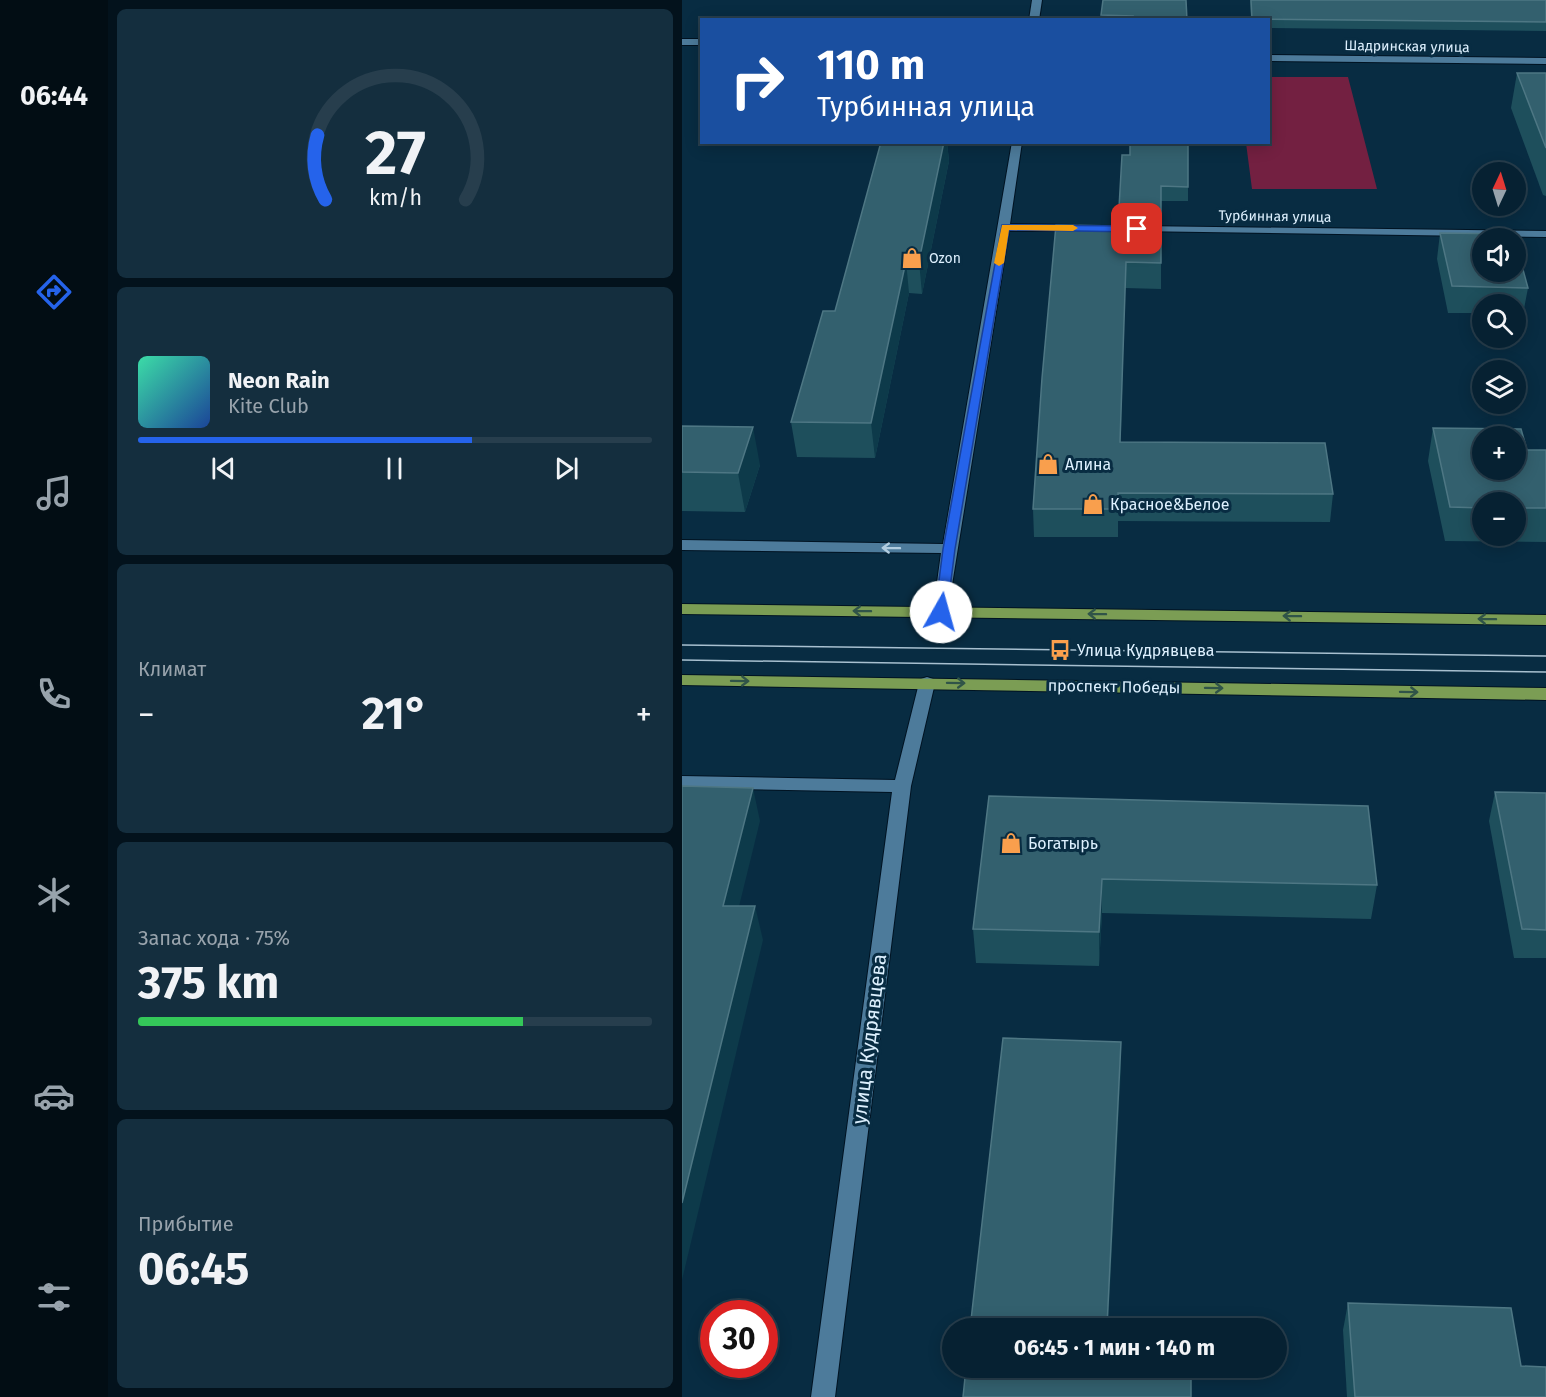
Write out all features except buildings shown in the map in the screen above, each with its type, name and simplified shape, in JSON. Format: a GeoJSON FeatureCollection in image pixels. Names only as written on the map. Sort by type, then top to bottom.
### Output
{"type":"FeatureCollection","features":[{"type":"Feature","properties":{"kind":"main road"},"geometry":{"type":"LineString","coordinates":[[682,609],[1546,620]]}},
{"type":"Feature","properties":{"kind":"main road","name":"проспект Победы"},"geometry":{"type":"LineString","coordinates":[[682,680],[1546,694]]}},
{"type":"Feature","properties":{"kind":"street"},"geometry":{"type":"LineString","coordinates":[[1034,18],[1037,0]]}},
{"type":"Feature","properties":{"kind":"street"},"geometry":{"type":"LineString","coordinates":[[682,42],[700,42]]}},
{"type":"Feature","properties":{"kind":"street","name":"Шадринская улица"},"geometry":{"type":"LineString","coordinates":[[1270,58],[1546,61]]}},
{"type":"Feature","properties":{"kind":"street"},"geometry":{"type":"LineString","coordinates":[[941,612],[949,549],[1005,227],[1017,144]]}},
{"type":"Feature","properties":{"kind":"street"},"geometry":{"type":"LineString","coordinates":[[1005,227],[1085,228]]}},
{"type":"Feature","properties":{"kind":"street","name":"Турбинная улица"},"geometry":{"type":"LineString","coordinates":[[1130,229],[1546,234]]}},
{"type":"Feature","properties":{"kind":"street"},"geometry":{"type":"LineString","coordinates":[[682,545],[949,549]]}},
{"type":"Feature","properties":{"kind":"street","name":"улица Кудрявцева"},"geometry":{"type":"LineString","coordinates":[[823,1397],[902,786],[927,683]]}},
{"type":"Feature","properties":{"kind":"street"},"geometry":{"type":"LineString","coordinates":[[682,782],[902,786]]}},
{"type":"Feature","properties":{"kind":"shaded area"},"geometry":{"type":"Polygon","coordinates":[[[1270,77],[1348,77],[1377,189],[1252,189],[1246,144],[1270,144],[1270,77]]]}},
{"type":"Feature","properties":{"kind":"tram line"},"geometry":{"type":"LineString","coordinates":[[682,645],[1546,656]]}},
{"type":"Feature","properties":{"kind":"tram line"},"geometry":{"type":"LineString","coordinates":[[682,660],[1546,672]]}},
{"type":"Feature","properties":{"kind":"slow traffic"},"geometry":{"type":"LineString","coordinates":[[999,263],[1005,227],[1073,228]]}},
{"type":"Feature","properties":{"kind":"place","name":"Ozon"},"geometry":{"type":"Point","coordinates":[912,258]}},
{"type":"Feature","properties":{"kind":"place","name":"Алина"},"geometry":{"type":"Point","coordinates":[1048,464]}},
{"type":"Feature","properties":{"kind":"place","name":"Красное&Белое"},"geometry":{"type":"Point","coordinates":[1093,504]}},
{"type":"Feature","properties":{"kind":"place","name":"Улица Кудрявцева"},"geometry":{"type":"Point","coordinates":[1060,650]}},
{"type":"Feature","properties":{"kind":"place","name":"Богатырь"},"geometry":{"type":"Point","coordinates":[1011,843]}},
{"type":"Feature","properties":{"kind":"route"},"geometry":{"type":"LineString","coordinates":[[941,612],[949,549],[1005,227],[1137,229]]}}]}
